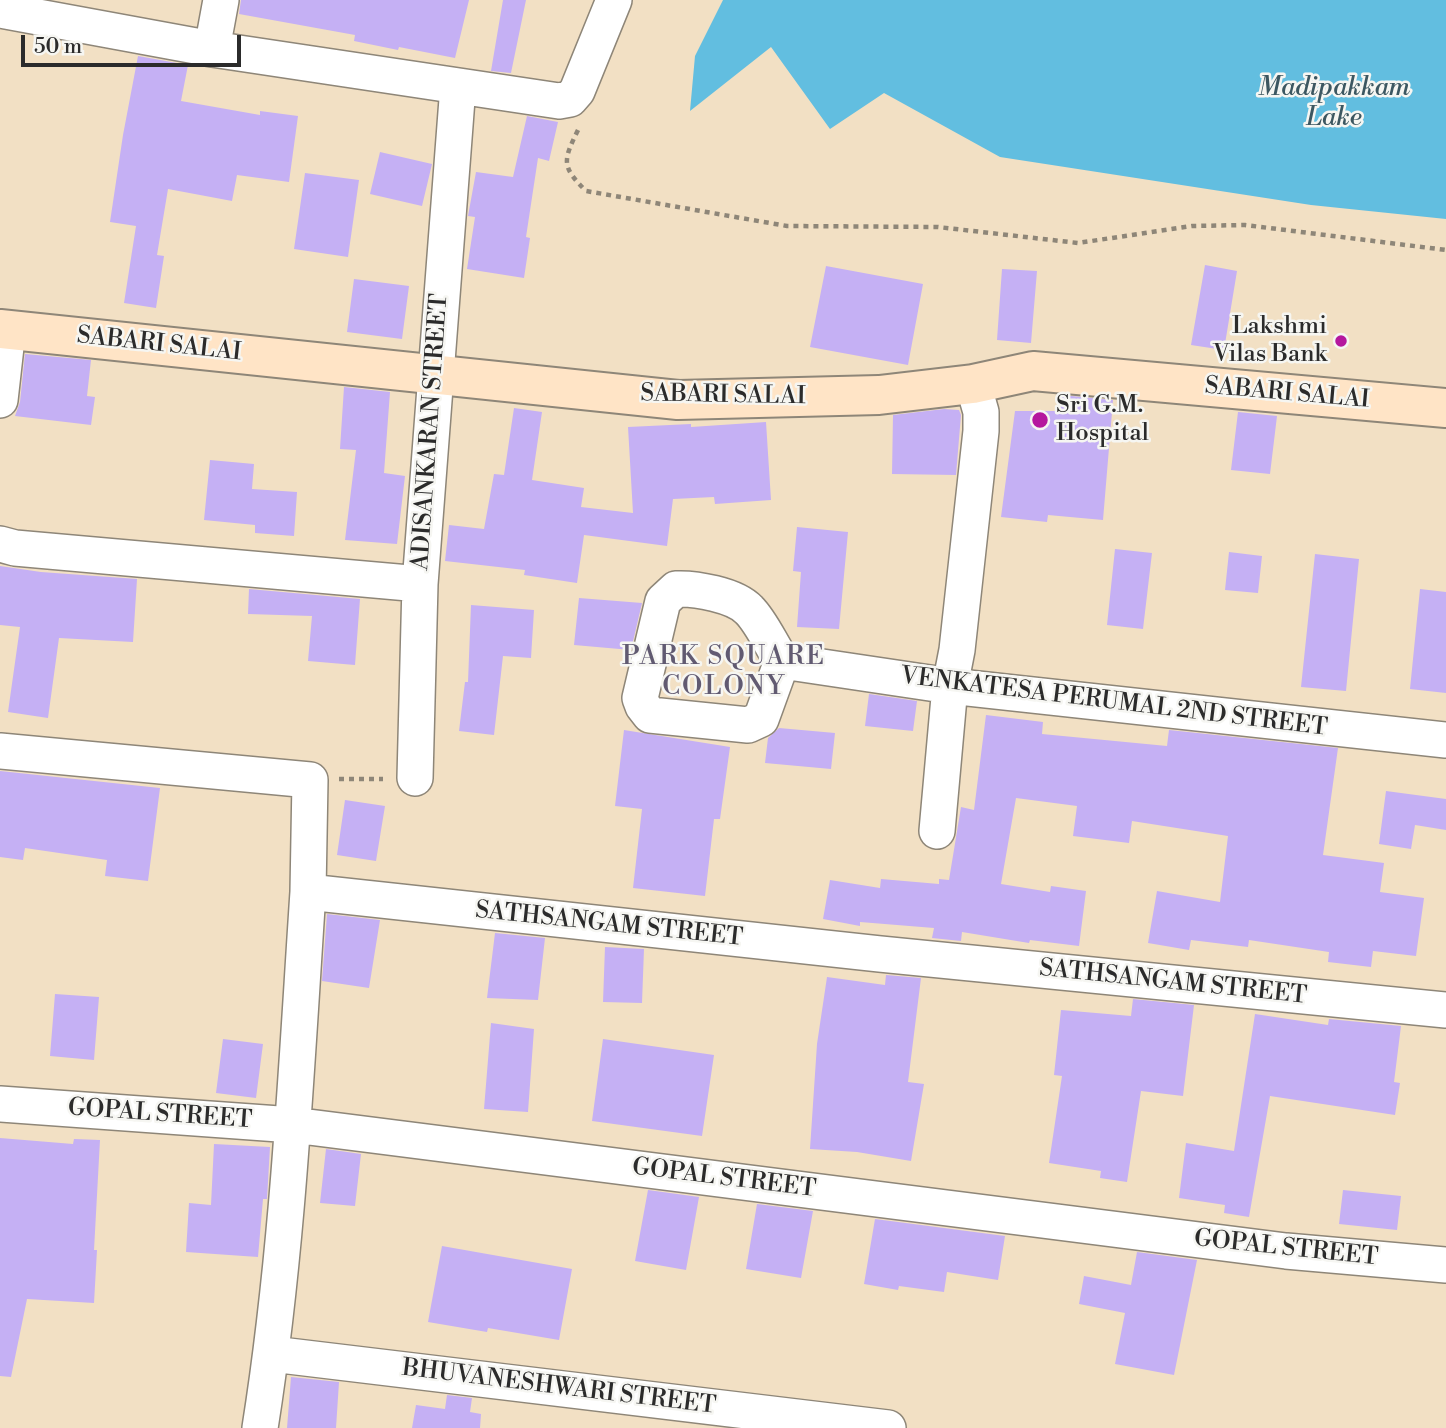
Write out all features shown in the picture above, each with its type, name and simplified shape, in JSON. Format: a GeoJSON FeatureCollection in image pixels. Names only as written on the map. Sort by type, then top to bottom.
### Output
{"type":"FeatureCollection","features":[{"type":"Feature","properties":{"kind":"main road","name":"SABARI SALAI"},"geometry":{"type":"LineString","coordinates":[[4,329],[678,400],[879,395],[972,384],[1033,371],[1446,408]]}},
{"type":"Feature","properties":{"kind":"street"},"geometry":{"type":"LineString","coordinates":[[212,49],[221,0]]}},
{"type":"Feature","properties":{"kind":"street"},"geometry":{"type":"LineString","coordinates":[[0,10],[212,49],[559,101],[570,99],[577,91],[614,0]]}},
{"type":"Feature","properties":{"kind":"street","name":"ADISANKARAN STREET"},"geometry":{"type":"LineString","coordinates":[[415,778],[420,584],[458,86]]}},
{"type":"Feature","properties":{"kind":"street"},"geometry":{"type":"LineString","coordinates":[[0,400],[4,329]]}},
{"type":"Feature","properties":{"kind":"street"},"geometry":{"type":"LineString","coordinates":[[937,831],[950,686],[957,650],[981,430],[981,412],[972,384]]}},
{"type":"Feature","properties":{"kind":"street"},"geometry":{"type":"LineString","coordinates":[[0,544],[15,548],[420,584]]}},
{"type":"Feature","properties":{"kind":"street"},"geometry":{"type":"LineString","coordinates":[[695,588],[739,603],[748,609],[782,661],[761,719],[748,725],[650,715],[640,698],[663,601],[676,589],[695,588]]}},
{"type":"Feature","properties":{"kind":"street","name":"VENKATESA PERUMAL 2ND STREET"},"geometry":{"type":"LineString","coordinates":[[782,661],[950,686],[1446,740]]}},
{"type":"Feature","properties":{"kind":"street"},"geometry":{"type":"LineString","coordinates":[[0,751],[310,780],[308,892],[293,1125],[272,1354],[260,1428]]}},
{"type":"Feature","properties":{"kind":"street","name":"SATHSANGAM STREET"},"geometry":{"type":"LineString","coordinates":[[308,892],[880,954],[1446,1010]]}},
{"type":"Feature","properties":{"kind":"street","name":"GOPAL STREET"},"geometry":{"type":"LineString","coordinates":[[0,1104],[293,1125],[1286,1251],[1446,1265]]}},
{"type":"Feature","properties":{"kind":"street","name":"BHUVANESHWARI STREET"},"geometry":{"type":"LineString","coordinates":[[272,1354],[888,1428]]}},
{"type":"Feature","properties":{"kind":"path"},"geometry":{"type":"LineString","coordinates":[[583,119],[565,156],[570,175],[586,191],[788,226],[938,226],[1078,243],[1192,226],[1245,225],[1446,250]]}},
{"type":"Feature","properties":{"kind":"path"},"geometry":{"type":"LineString","coordinates":[[310,780],[415,778]]}},
{"type":"Feature","properties":{"kind":"water","name":"Madipakkam Lake"},"geometry":{"type":"Polygon","coordinates":[[[723,0],[1446,0],[1446,219],[1311,205],[1000,157],[884,93],[830,129],[771,47],[690,111],[695,56],[723,0]]]}},
{"type":"Feature","properties":{"kind":"building"},"geometry":{"type":"Polygon","coordinates":[[[241,0],[469,0],[455,58],[399,47],[398,50],[354,41],[355,35],[239,14],[241,0]]]}},
{"type":"Feature","properties":{"kind":"building"},"geometry":{"type":"Polygon","coordinates":[[[503,0],[526,0],[511,73],[491,71],[503,0]]]}},
{"type":"Feature","properties":{"kind":"building"},"geometry":{"type":"Polygon","coordinates":[[[138,56],[188,65],[181,101],[260,115],[260,111],[298,116],[289,182],[237,175],[232,201],[168,189],[157,255],[164,256],[156,308],[124,303],[136,226],[110,222],[138,56]]]}},
{"type":"Feature","properties":{"kind":"building"},"geometry":{"type":"Polygon","coordinates":[[[527,116],[558,122],[549,161],[538,158],[526,237],[530,238],[524,278],[467,269],[475,217],[468,216],[476,172],[513,177],[527,116]]]}},
{"type":"Feature","properties":{"kind":"building"},"geometry":{"type":"Polygon","coordinates":[[[380,152],[432,164],[422,206],[370,194],[380,152]]]}},
{"type":"Feature","properties":{"kind":"building"},"geometry":{"type":"Polygon","coordinates":[[[305,173],[359,180],[348,257],[294,249],[305,173]]]}},
{"type":"Feature","properties":{"kind":"building"},"geometry":{"type":"Polygon","coordinates":[[[1205,265],[1237,271],[1224,350],[1191,345],[1205,265]]]}},
{"type":"Feature","properties":{"kind":"building"},"geometry":{"type":"Polygon","coordinates":[[[826,266],[923,284],[908,365],[810,347],[826,266]]]}},
{"type":"Feature","properties":{"kind":"building"},"geometry":{"type":"Polygon","coordinates":[[[1002,269],[1037,271],[1031,343],[997,340],[1002,269]]]}},
{"type":"Feature","properties":{"kind":"building"},"geometry":{"type":"Polygon","coordinates":[[[354,279],[409,286],[402,339],[347,332],[354,279]]]}},
{"type":"Feature","properties":{"kind":"building"},"geometry":{"type":"Polygon","coordinates":[[[25,354],[91,360],[87,396],[95,397],[91,425],[15,416],[20,402],[25,354]]]}},
{"type":"Feature","properties":{"kind":"building"},"geometry":{"type":"Polygon","coordinates":[[[344,387],[390,392],[384,473],[405,476],[397,544],[345,540],[356,450],[340,449],[344,387]]]}},
{"type":"Feature","properties":{"kind":"building"},"geometry":{"type":"Polygon","coordinates":[[[1061,395],[1113,400],[1103,520],[1048,515],[1047,522],[1001,517],[1015,411],[1059,411],[1061,395]]]}},
{"type":"Feature","properties":{"kind":"building"},"geometry":{"type":"Polygon","coordinates":[[[514,408],[542,412],[532,480],[584,488],[581,507],[633,513],[628,427],[691,424],[691,427],[766,422],[771,500],[715,504],[714,497],[673,499],[667,546],[584,535],[577,583],[524,575],[525,570],[445,561],[449,525],[484,529],[494,474],[504,475],[514,408]]]}},
{"type":"Feature","properties":{"kind":"building"},"geometry":{"type":"Polygon","coordinates":[[[944,409],[959,410],[961,415],[956,475],[892,474],[893,415],[944,409]]]}},
{"type":"Feature","properties":{"kind":"building"},"geometry":{"type":"Polygon","coordinates":[[[1238,412],[1277,416],[1270,474],[1231,470],[1238,412]]]}},
{"type":"Feature","properties":{"kind":"building"},"geometry":{"type":"Polygon","coordinates":[[[210,460],[254,464],[252,489],[297,492],[294,536],[255,533],[255,525],[204,520],[210,460]]]}},
{"type":"Feature","properties":{"kind":"building"},"geometry":{"type":"Polygon","coordinates":[[[797,527],[848,532],[839,629],[797,627],[801,572],[793,571],[797,527]]]}},
{"type":"Feature","properties":{"kind":"building"},"geometry":{"type":"Polygon","coordinates":[[[1115,549],[1152,553],[1143,629],[1107,625],[1115,549]]]}},
{"type":"Feature","properties":{"kind":"building"},"geometry":{"type":"Polygon","coordinates":[[[1229,552],[1262,556],[1258,593],[1225,590],[1229,552]]]}},
{"type":"Feature","properties":{"kind":"building"},"geometry":{"type":"Polygon","coordinates":[[[1315,554],[1359,559],[1346,691],[1301,687],[1315,554]]]}},
{"type":"Feature","properties":{"kind":"building"},"geometry":{"type":"Polygon","coordinates":[[[0,566],[41,572],[137,579],[133,642],[59,638],[48,718],[8,712],[20,627],[0,625],[0,566]]]}},
{"type":"Feature","properties":{"kind":"building"},"geometry":{"type":"Polygon","coordinates":[[[249,589],[360,599],[355,665],[308,661],[312,616],[248,614],[249,589]]]}},
{"type":"Feature","properties":{"kind":"building"},"geometry":{"type":"Polygon","coordinates":[[[1420,589],[1446,592],[1446,693],[1410,689],[1420,589]]]}},
{"type":"Feature","properties":{"kind":"building"},"geometry":{"type":"Polygon","coordinates":[[[579,598],[642,603],[631,650],[574,645],[579,598]]]}},
{"type":"Feature","properties":{"kind":"building"},"geometry":{"type":"Polygon","coordinates":[[[471,605],[534,610],[531,658],[503,656],[494,735],[459,731],[465,682],[468,682],[471,605]]]}},
{"type":"Feature","properties":{"kind":"building"},"geometry":{"type":"Polygon","coordinates":[[[869,694],[917,701],[913,731],[865,726],[869,694]]]}},
{"type":"Feature","properties":{"kind":"building"},"geometry":{"type":"Polygon","coordinates":[[[986,715],[1043,722],[1042,734],[1167,746],[1169,730],[1338,748],[1323,855],[1384,863],[1380,892],[1424,898],[1416,956],[1373,951],[1371,967],[1328,962],[1329,952],[1249,940],[1248,947],[1191,940],[1189,950],[1148,943],[1157,891],[1220,902],[1228,836],[1132,821],[1129,843],[1073,836],[1077,806],[1016,798],[1001,884],[1050,892],[1051,886],[1086,891],[1079,946],[1030,940],[1029,943],[962,932],[961,941],[932,938],[934,928],[860,922],[860,926],[823,919],[830,880],[880,888],[881,879],[939,884],[939,879],[949,880],[961,807],[974,810],[986,715]]]}},
{"type":"Feature","properties":{"kind":"building"},"geometry":{"type":"Polygon","coordinates":[[[779,728],[835,733],[831,769],[765,763],[768,738],[779,728]]]}},
{"type":"Feature","properties":{"kind":"building"},"geometry":{"type":"Polygon","coordinates":[[[624,730],[730,747],[720,819],[714,819],[705,896],[633,888],[642,809],[615,806],[624,730]]]}},
{"type":"Feature","properties":{"kind":"building"},"geometry":{"type":"Polygon","coordinates":[[[0,771],[160,788],[148,881],[105,876],[107,860],[25,848],[23,860],[0,857],[0,771]]]}},
{"type":"Feature","properties":{"kind":"building"},"geometry":{"type":"Polygon","coordinates":[[[1386,791],[1446,799],[1446,830],[1415,825],[1411,849],[1379,844],[1386,791]]]}},
{"type":"Feature","properties":{"kind":"building"},"geometry":{"type":"Polygon","coordinates":[[[345,800],[385,806],[376,861],[337,855],[345,800]]]}},
{"type":"Feature","properties":{"kind":"building"},"geometry":{"type":"Polygon","coordinates":[[[327,914],[380,920],[369,988],[322,981],[327,914]]]}},
{"type":"Feature","properties":{"kind":"building"},"geometry":{"type":"Polygon","coordinates":[[[495,933],[545,938],[538,1000],[487,998],[495,933]]]}},
{"type":"Feature","properties":{"kind":"building"},"geometry":{"type":"Polygon","coordinates":[[[605,947],[644,949],[642,1003],[603,1002],[605,947]]]}},
{"type":"Feature","properties":{"kind":"building"},"geometry":{"type":"Polygon","coordinates":[[[886,975],[921,978],[908,1082],[924,1084],[911,1161],[857,1152],[810,1149],[817,1044],[827,977],[885,985],[886,975]]]}},
{"type":"Feature","properties":{"kind":"building"},"geometry":{"type":"Polygon","coordinates":[[[55,994],[99,997],[94,1060],[50,1056],[55,994]]]}},
{"type":"Feature","properties":{"kind":"building"},"geometry":{"type":"Polygon","coordinates":[[[1133,999],[1194,1005],[1183,1096],[1141,1091],[1127,1182],[1100,1178],[1101,1171],[1049,1163],[1062,1076],[1054,1075],[1061,1010],[1131,1016],[1133,999]]]}},
{"type":"Feature","properties":{"kind":"building"},"geometry":{"type":"Polygon","coordinates":[[[1255,1014],[1328,1025],[1329,1019],[1401,1026],[1394,1082],[1400,1083],[1395,1115],[1270,1096],[1249,1217],[1224,1213],[1225,1205],[1179,1198],[1186,1143],[1234,1151],[1255,1014]]]}},
{"type":"Feature","properties":{"kind":"building"},"geometry":{"type":"Polygon","coordinates":[[[491,1023],[534,1029],[528,1112],[484,1109],[491,1023]]]}},
{"type":"Feature","properties":{"kind":"building"},"geometry":{"type":"Polygon","coordinates":[[[223,1039],[263,1044],[256,1098],[216,1093],[223,1039]]]}},
{"type":"Feature","properties":{"kind":"building"},"geometry":{"type":"Polygon","coordinates":[[[603,1039],[714,1055],[702,1136],[592,1121],[603,1039]]]}},
{"type":"Feature","properties":{"kind":"building"},"geometry":{"type":"Polygon","coordinates":[[[0,1138],[73,1144],[74,1139],[100,1140],[94,1303],[27,1299],[11,1377],[0,1376],[0,1138]]]}},
{"type":"Feature","properties":{"kind":"building"},"geometry":{"type":"Polygon","coordinates":[[[214,1144],[270,1147],[267,1199],[263,1199],[258,1257],[186,1252],[189,1203],[211,1205],[214,1144]]]}},
{"type":"Feature","properties":{"kind":"building"},"geometry":{"type":"Polygon","coordinates":[[[326,1149],[361,1154],[355,1206],[320,1203],[326,1149]]]}},
{"type":"Feature","properties":{"kind":"building"},"geometry":{"type":"Polygon","coordinates":[[[648,1190],[699,1197],[686,1270],[635,1261],[648,1190]]]}},
{"type":"Feature","properties":{"kind":"building"},"geometry":{"type":"Polygon","coordinates":[[[1343,1190],[1401,1196],[1397,1230],[1339,1224],[1343,1190]]]}},
{"type":"Feature","properties":{"kind":"building"},"geometry":{"type":"Polygon","coordinates":[[[757,1204],[813,1211],[801,1278],[746,1269],[757,1204]]]}},
{"type":"Feature","properties":{"kind":"building"},"geometry":{"type":"Polygon","coordinates":[[[875,1219],[1005,1236],[998,1280],[947,1272],[944,1292],[899,1286],[898,1290],[864,1284],[875,1219]]]}},
{"type":"Feature","properties":{"kind":"building"},"geometry":{"type":"Polygon","coordinates":[[[442,1246],[572,1269],[559,1340],[488,1328],[487,1332],[428,1322],[442,1246]]]}},
{"type":"Feature","properties":{"kind":"building"},"geometry":{"type":"Polygon","coordinates":[[[1137,1252],[1197,1260],[1174,1375],[1115,1364],[1125,1313],[1079,1304],[1084,1276],[1131,1285],[1137,1252]]]}},
{"type":"Feature","properties":{"kind":"building"},"geometry":{"type":"Polygon","coordinates":[[[291,1377],[339,1382],[336,1428],[287,1428],[291,1377]]]}},
{"type":"Feature","properties":{"kind":"building"},"geometry":{"type":"Polygon","coordinates":[[[447,1395],[472,1398],[470,1412],[481,1414],[480,1428],[412,1428],[416,1405],[445,1409],[447,1395]]]}},
{"type":"Feature","properties":{"kind":"place","name":"Lakshmi Vilas Bank"},"geometry":{"type":"Point","coordinates":[1341,341]}},
{"type":"Feature","properties":{"kind":"place","name":"Sri G.M. Hospital"},"geometry":{"type":"Point","coordinates":[1040,420]}},
{"type":"Feature","properties":{"kind":"district","name":"PARK SQUARE COLONY"},"geometry":{"type":"Point","coordinates":[724,673]}}]}
